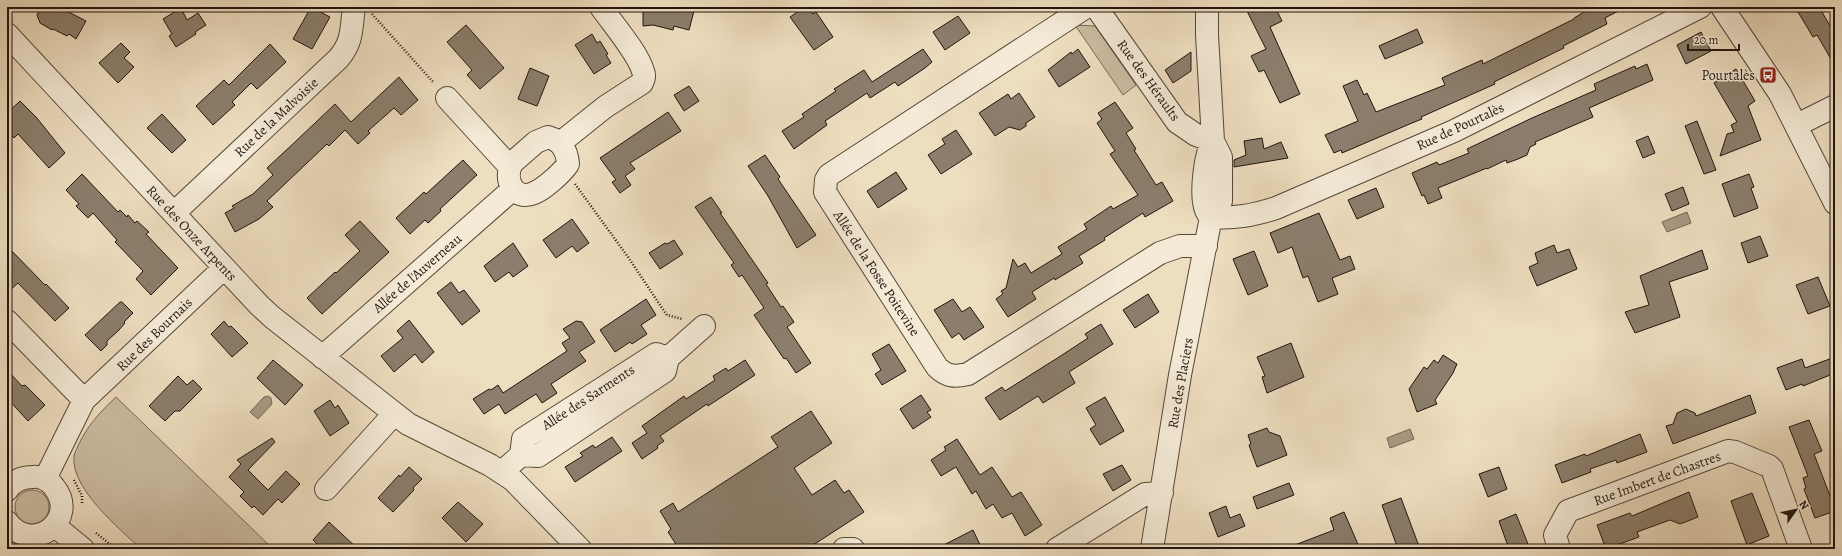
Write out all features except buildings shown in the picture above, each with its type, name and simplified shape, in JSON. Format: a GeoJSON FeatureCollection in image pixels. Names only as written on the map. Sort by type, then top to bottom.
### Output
{"type":"FeatureCollection","features":[{"type":"Feature","properties":{"kind":"street"},"geometry":{"type":"LineString","coordinates":[[560,144],[601,110],[642,83],[644,77],[643,70],[635,55],[600,7]]}},
{"type":"Feature","properties":{"kind":"street","name":"Allée de la Fosse Poitevine"},"geometry":{"type":"LineString","coordinates":[[1086,7],[829,175],[826,180],[825,192],[937,367],[944,374],[955,377],[968,374],[1160,253],[1180,246],[1206,246]]}},
{"type":"Feature","properties":{"kind":"street","name":"Rue des Héraults"},"geometry":{"type":"LineString","coordinates":[[1096,7],[1178,122],[1196,135],[1213,141]]}},
{"type":"Feature","properties":{"kind":"street","name":"Rue des Placiers"},"geometry":{"type":"LineString","coordinates":[[1152,549],[1180,375],[1212,217],[1217,211],[1221,201],[1221,157],[1213,141],[1207,35],[1207,7]]}},
{"type":"Feature","properties":{"kind":"street","name":"Rue de Pourtalès"},"geometry":{"type":"LineString","coordinates":[[1212,217],[1237,218],[1253,215],[1297,199],[1454,131],[1700,7]]}},
{"type":"Feature","properties":{"kind":"street"},"geometry":{"type":"LineString","coordinates":[[1722,7],[1768,75],[1796,125],[1835,203]]}},
{"type":"Feature","properties":{"kind":"street","name":"Rue de la Malvoisie"},"geometry":{"type":"LineString","coordinates":[[174,213],[338,59],[349,43],[361,9]]}},
{"type":"Feature","properties":{"kind":"street","name":"Rue des Onze Arpents"},"geometry":{"type":"LineString","coordinates":[[7,34],[259,305],[394,414],[422,432],[502,472],[525,491],[580,549]]}},
{"type":"Feature","properties":{"kind":"street"},"geometry":{"type":"LineString","coordinates":[[447,98],[510,167]]}},
{"type":"Feature","properties":{"kind":"street"},"geometry":{"type":"LineString","coordinates":[[1796,125],[1835,106]]}},
{"type":"Feature","properties":{"kind":"street"},"geometry":{"type":"LineString","coordinates":[[543,138],[555,139],[560,144],[568,157],[568,164],[563,170],[535,193],[522,194],[513,189],[508,174],[512,163],[543,138]]}},
{"type":"Feature","properties":{"kind":"street","name":"Allée de l'Auverneau"},"geometry":{"type":"LineString","coordinates":[[323,358],[329,351],[513,189]]}},
{"type":"Feature","properties":{"kind":"street","name":"Rue des Bournais"},"geometry":{"type":"LineString","coordinates":[[45,479],[84,400],[224,268]]}},
{"type":"Feature","properties":{"kind":"street"},"geometry":{"type":"LineString","coordinates":[[7,321],[84,400]]}},
{"type":"Feature","properties":{"kind":"street","name":"Allée des Sarments"},"geometry":{"type":"LineString","coordinates":[[502,472],[521,455],[538,456],[665,372],[668,358],[704,326]]}},
{"type":"Feature","properties":{"kind":"street"},"geometry":{"type":"LineString","coordinates":[[326,489],[394,414]]}},
{"type":"Feature","properties":{"kind":"street","name":"Rue Imbert de Chastres"},"geometry":{"type":"LineString","coordinates":[[1559,549],[1555,535],[1568,510],[1728,451],[1735,452],[1769,466],[1772,469],[1801,549]]}},
{"type":"Feature","properties":{"kind":"street"},"geometry":{"type":"LineString","coordinates":[[8,487],[17,480],[36,476],[45,479],[55,488],[61,500],[61,514],[55,526],[47,532],[38,536],[12,535]]}},
{"type":"Feature","properties":{"kind":"street"},"geometry":{"type":"LineString","coordinates":[[1057,549],[1145,494],[1162,493]]}},
{"type":"Feature","properties":{"kind":"street"},"geometry":{"type":"LineString","coordinates":[[55,526],[83,549]]}},
{"type":"Feature","properties":{"kind":"street"},"geometry":{"type":"LineString","coordinates":[[844,549],[853,549]]}},
{"type":"Feature","properties":{"kind":"path"},"geometry":{"type":"LineString","coordinates":[[361,9],[447,98]]}},
{"type":"Feature","properties":{"kind":"path"},"geometry":{"type":"LineString","coordinates":[[563,170],[619,245],[667,315],[704,326]]}},
{"type":"Feature","properties":{"kind":"path"},"geometry":{"type":"LineString","coordinates":[[70,475],[78,485],[82,496],[82,509]]}},
{"type":"Feature","properties":{"kind":"path"},"geometry":{"type":"LineString","coordinates":[[91,529],[116,549]]}},
{"type":"Feature","properties":{"kind":"shaded area"},"geometry":{"type":"Polygon","coordinates":[[[1075,25],[1095,26],[1136,85],[1123,95],[1075,25]]]}},
{"type":"Feature","properties":{"kind":"shaded area"},"geometry":{"type":"Polygon","coordinates":[[[1687,212],[1691,223],[1667,232],[1662,222],[1687,212]]]}},
{"type":"Feature","properties":{"kind":"shaded area"},"geometry":{"type":"Polygon","coordinates":[[[268,396],[271,398],[272,404],[258,419],[250,412],[264,397],[268,396]]]}},
{"type":"Feature","properties":{"kind":"shaded area"},"geometry":{"type":"Polygon","coordinates":[[[116,397],[273,549],[141,549],[121,531],[98,508],[88,495],[80,482],[75,469],[74,457],[90,426],[99,414],[116,397]]]}},
{"type":"Feature","properties":{"kind":"shaded area"},"geometry":{"type":"Polygon","coordinates":[[[1410,429],[1414,439],[1390,448],[1387,438],[1410,429]]]}},
{"type":"Feature","properties":{"kind":"shaded area"},"geometry":{"type":"Polygon","coordinates":[[[29,490],[35,490],[39,491],[46,497],[49,507],[48,514],[42,521],[35,524],[29,524],[25,523],[18,517],[15,510],[15,504],[16,500],[22,493],[29,490]]]}},
{"type":"Feature","properties":{"kind":"place","name":"Pourtalès"},"geometry":{"type":"Point","coordinates":[1768,75]}}]}
